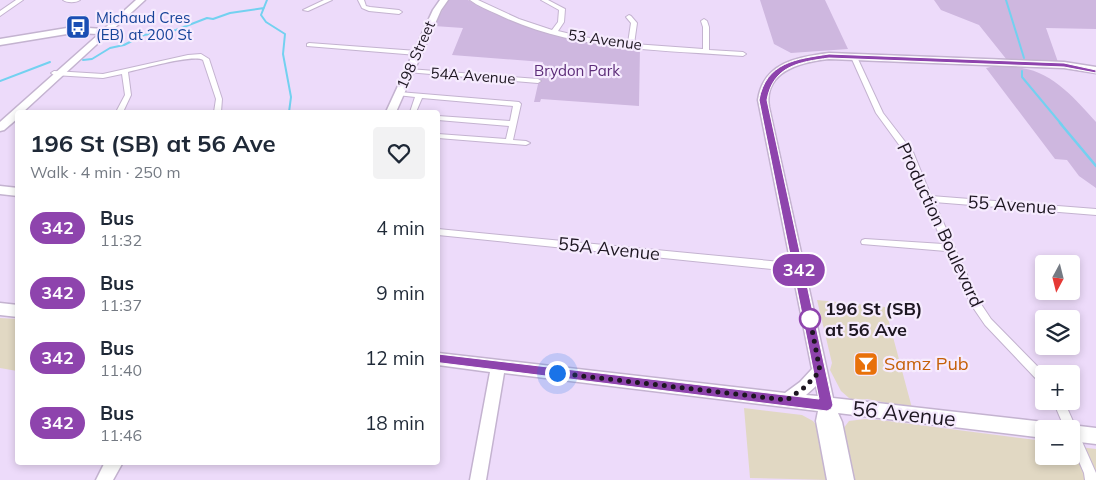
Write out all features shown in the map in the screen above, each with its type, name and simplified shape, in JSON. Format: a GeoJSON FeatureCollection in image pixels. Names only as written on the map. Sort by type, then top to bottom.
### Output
{"type":"FeatureCollection","features":[{"type":"Feature","properties":{"kind":"street"},"geometry":{"type":"LineString","coordinates":[[0,14],[20,0]]}},
{"type":"Feature","properties":{"kind":"street"},"geometry":{"type":"LineString","coordinates":[[66,0],[77,0]]}},
{"type":"Feature","properties":{"kind":"street"},"geometry":{"type":"LineString","coordinates":[[19,110],[136,0]]}},
{"type":"Feature","properties":{"kind":"street"},"geometry":{"type":"LineString","coordinates":[[0,42],[56,33],[101,32],[141,0]]}},
{"type":"Feature","properties":{"kind":"street"},"geometry":{"type":"LineString","coordinates":[[306,10],[329,0]]}},
{"type":"Feature","properties":{"kind":"street"},"geometry":{"type":"LineString","coordinates":[[361,0],[364,7],[369,9],[399,12]]}},
{"type":"Feature","properties":{"kind":"street","name":"198 Street"},"geometry":{"type":"LineString","coordinates":[[392,110],[437,10],[444,0]]}},
{"type":"Feature","properties":{"kind":"street","name":"53 Avenue"},"geometry":{"type":"LineString","coordinates":[[473,0],[506,16],[556,30],[632,42],[743,52]]}},
{"type":"Feature","properties":{"kind":"street","name":"53 Avenue"},"geometry":{"type":"LineString","coordinates":[[485,0],[556,30]]}},
{"type":"Feature","properties":{"kind":"street"},"geometry":{"type":"LineString","coordinates":[[544,0],[562,9],[561,22],[556,30]]}},
{"type":"Feature","properties":{"kind":"street"},"geometry":{"type":"LineString","coordinates":[[630,18],[634,23],[632,42]]}},
{"type":"Feature","properties":{"kind":"street"},"geometry":{"type":"LineString","coordinates":[[704,21],[708,49]]}},
{"type":"Feature","properties":{"kind":"street"},"geometry":{"type":"LineString","coordinates":[[309,45],[418,53]]}},
{"type":"Feature","properties":{"kind":"street"},"geometry":{"type":"LineString","coordinates":[[0,122],[57,73],[103,76],[188,57],[204,57],[220,99],[218,110]]}},
{"type":"Feature","properties":{"kind":"street"},"geometry":{"type":"LineString","coordinates":[[846,480],[834,422],[827,405],[767,119],[764,94],[768,83],[778,71],[800,60],[815,57],[1064,65],[1096,70]]}},
{"type":"Feature","properties":{"kind":"street","name":"Production Boulevard"},"geometry":{"type":"LineString","coordinates":[[854,57],[880,113],[909,152],[965,285],[980,312],[1035,370]]}},
{"type":"Feature","properties":{"kind":"street","name":"54A Avenue"},"geometry":{"type":"LineString","coordinates":[[409,71],[538,81]]}},
{"type":"Feature","properties":{"kind":"street"},"geometry":{"type":"LineString","coordinates":[[121,110],[128,95],[125,72]]}},
{"type":"Feature","properties":{"kind":"street"},"geometry":{"type":"LineString","coordinates":[[399,94],[517,104],[509,142]]}},
{"type":"Feature","properties":{"kind":"street"},"geometry":{"type":"LineString","coordinates":[[414,110],[420,95]]}},
{"type":"Feature","properties":{"kind":"street"},"geometry":{"type":"LineString","coordinates":[[0,128],[15,114]]}},
{"type":"Feature","properties":{"kind":"street"},"geometry":{"type":"LineString","coordinates":[[440,118],[513,124]]}},
{"type":"Feature","properties":{"kind":"street"},"geometry":{"type":"LineString","coordinates":[[440,136],[526,143]]}},
{"type":"Feature","properties":{"kind":"street"},"geometry":{"type":"LineString","coordinates":[[0,190],[15,192]]}},
{"type":"Feature","properties":{"kind":"street","name":"55 Avenue"},"geometry":{"type":"LineString","coordinates":[[929,199],[1096,212]]}},
{"type":"Feature","properties":{"kind":"street","name":"55A Avenue"},"geometry":{"type":"LineString","coordinates":[[440,232],[781,266]]}},
{"type":"Feature","properties":{"kind":"street"},"geometry":{"type":"LineString","coordinates":[[865,242],[949,248]]}},
{"type":"Feature","properties":{"kind":"street"},"geometry":{"type":"LineString","coordinates":[[0,309],[15,311]]}},
{"type":"Feature","properties":{"kind":"street","name":"56 Avenue"},"geometry":{"type":"LineString","coordinates":[[440,359],[1035,429]]}},
{"type":"Feature","properties":{"kind":"street"},"geometry":{"type":"LineString","coordinates":[[478,480],[498,366]]}},
{"type":"Feature","properties":{"kind":"street"},"geometry":{"type":"LineString","coordinates":[[787,400],[805,387],[820,371]]}},
{"type":"Feature","properties":{"kind":"street"},"geometry":{"type":"LineString","coordinates":[[827,405],[824,421],[835,480]]}},
{"type":"Feature","properties":{"kind":"street"},"geometry":{"type":"LineString","coordinates":[[1080,433],[1096,436]]}},
{"type":"Feature","properties":{"kind":"street"},"geometry":{"type":"LineString","coordinates":[[1080,450],[1091,480]]}},
{"type":"Feature","properties":{"kind":"street"},"geometry":{"type":"LineString","coordinates":[[104,480],[113,465]]}},
{"type":"Feature","properties":{"kind":"shaded area"},"geometry":{"type":"Polygon","coordinates":[[[817,300],[885,307],[912,408],[867,399],[856,401],[841,391],[830,370],[832,363],[817,300]]]}},
{"type":"Feature","properties":{"kind":"shaded area"},"geometry":{"type":"Polygon","coordinates":[[[0,318],[15,319],[15,371],[0,368],[0,318]]]}},
{"type":"Feature","properties":{"kind":"shaded area"},"geometry":{"type":"Polygon","coordinates":[[[744,408],[802,415],[813,421],[817,426],[828,480],[750,478],[744,408]]]}},
{"type":"Feature","properties":{"kind":"shaded area"},"geometry":{"type":"Polygon","coordinates":[[[880,420],[1035,440],[1035,465],[1080,465],[1080,447],[1096,449],[1096,480],[854,480],[843,429],[849,421],[880,420]]]}},
{"type":"Feature","properties":{"kind":"green space","name":"Brydon Park"},"geometry":{"type":"Polygon","coordinates":[[[448,0],[468,0],[507,19],[544,32],[640,47],[639,106],[541,99],[540,102],[534,102],[543,62],[452,55],[463,28],[434,26],[448,0]]]}},
{"type":"Feature","properties":{"kind":"green space"},"geometry":{"type":"Polygon","coordinates":[[[760,0],[825,0],[848,49],[791,53],[774,44],[760,0]]]}},
{"type":"Feature","properties":{"kind":"green space"},"geometry":{"type":"Polygon","coordinates":[[[934,0],[1096,0],[1096,29],[1046,28],[1058,62],[1007,60],[979,25],[941,10],[934,0]]]}},
{"type":"Feature","properties":{"kind":"green space"},"geometry":{"type":"Polygon","coordinates":[[[995,66],[1019,67],[1044,75],[1064,89],[1096,122],[1096,188],[1079,176],[1067,160],[1055,159],[986,68],[995,66]]]}},
{"type":"Feature","properties":{"kind":"waterway"},"geometry":{"type":"LineString","coordinates":[[264,8],[267,0]]}},
{"type":"Feature","properties":{"kind":"waterway"},"geometry":{"type":"LineString","coordinates":[[1006,0],[1024,58]]}},
{"type":"Feature","properties":{"kind":"waterway"},"geometry":{"type":"LineString","coordinates":[[83,60],[92,59],[110,48],[124,45],[144,35],[176,30],[207,18],[213,19],[230,13],[264,8]]}},
{"type":"Feature","properties":{"kind":"waterway"},"geometry":{"type":"LineString","coordinates":[[264,8],[261,15],[266,22],[285,34],[283,54],[291,97],[289,110]]}},
{"type":"Feature","properties":{"kind":"waterway"},"geometry":{"type":"LineString","coordinates":[[0,81],[50,62]]}},
{"type":"Feature","properties":{"kind":"waterway"},"geometry":{"type":"LineString","coordinates":[[1022,71],[1022,77],[1062,125]]}},
{"type":"Feature","properties":{"kind":"waterway"},"geometry":{"type":"LineString","coordinates":[[1060,123],[1096,166]]}},
{"type":"Feature","properties":{"kind":"bus line","name":"342"},"geometry":{"type":"LineString","coordinates":[[440,359],[827,405],[763,100],[765,88],[772,77],[778,71],[800,60],[829,56],[1064,65],[1096,70]]}},
{"type":"Feature","properties":{"kind":"place","name":"Michaud Cres (EB) at 200 St"},"geometry":{"type":"Point","coordinates":[78,27]}},
{"type":"Feature","properties":{"kind":"place","name":"196 St (SB) at 56 Ave"},"geometry":{"type":"Point","coordinates":[810,319]}},
{"type":"Feature","properties":{"kind":"place","name":"Samz Pub"},"geometry":{"type":"Point","coordinates":[866,364]}},
{"type":"Feature","properties":{"kind":"route"},"geometry":{"type":"LineString","coordinates":[[557,373],[787,400],[805,387],[820,371],[810,319]]}}]}
